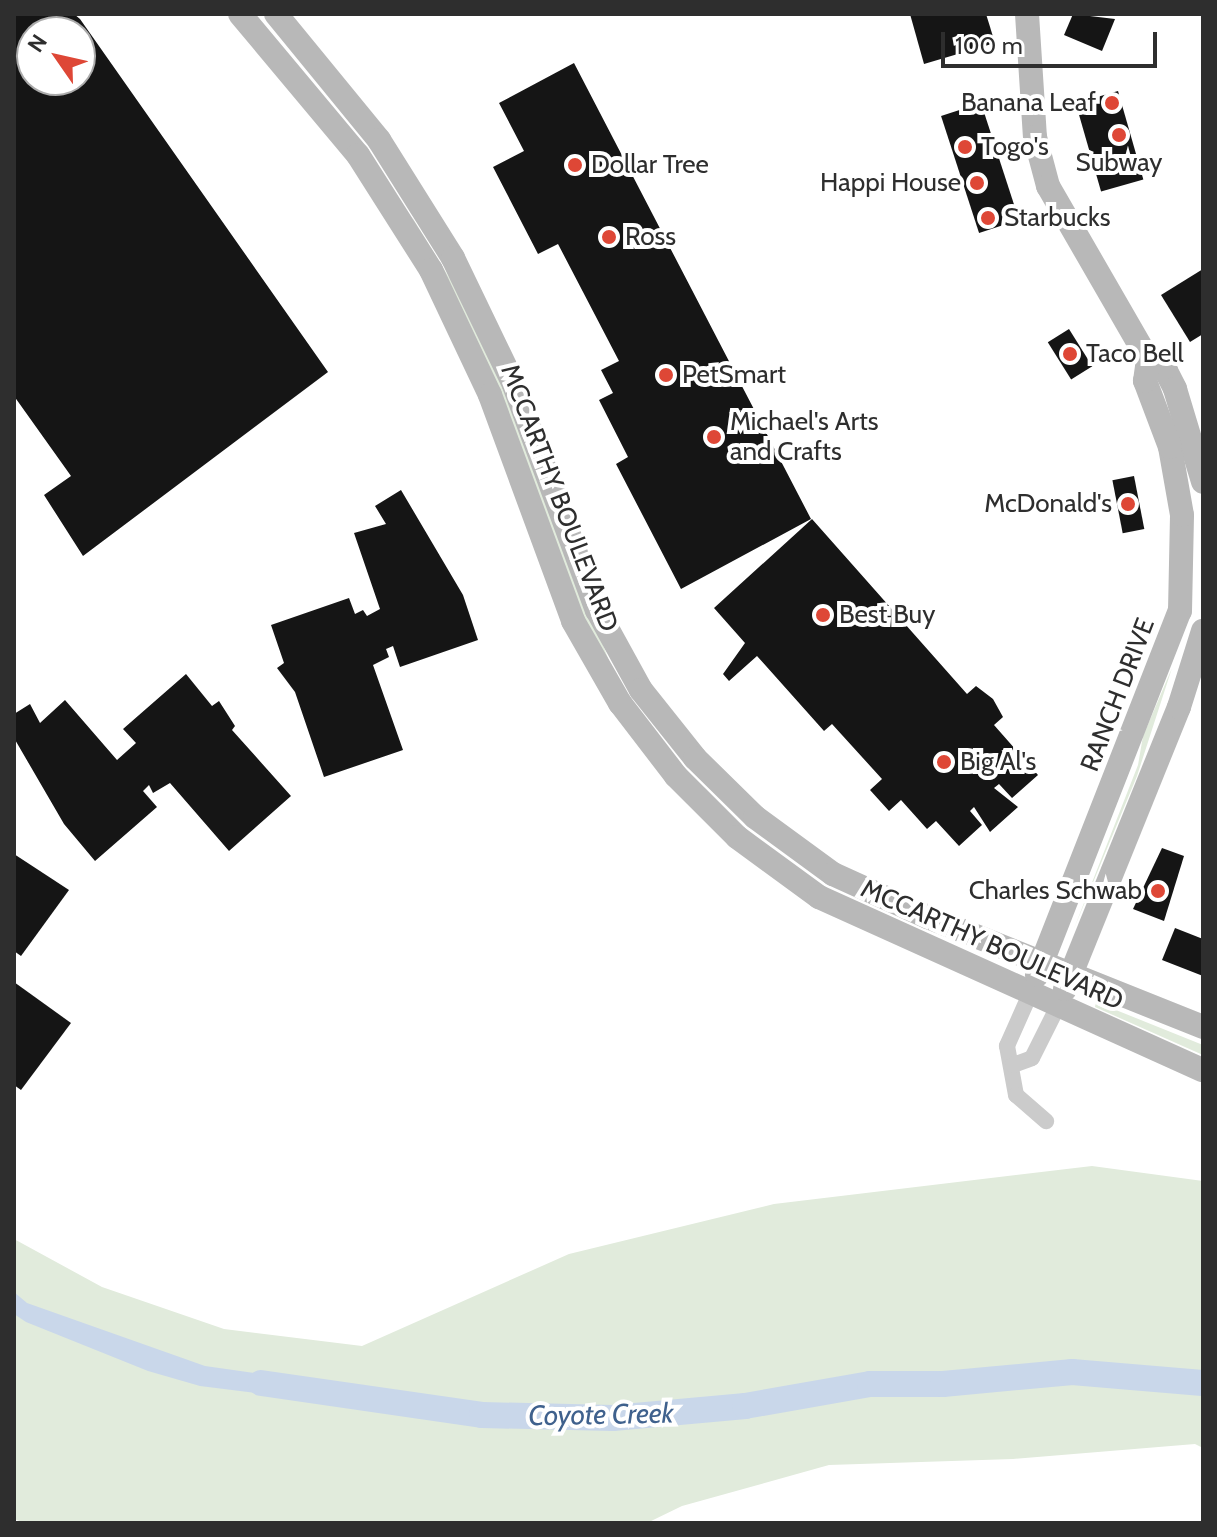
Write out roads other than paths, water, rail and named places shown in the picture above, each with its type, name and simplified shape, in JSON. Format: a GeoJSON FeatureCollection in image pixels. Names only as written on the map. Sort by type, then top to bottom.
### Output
{"type":"FeatureCollection","features":[{"type":"Feature","properties":{"kind":"main road","name":"MCCARTHY BOULEVARD"},"geometry":{"type":"LineString","coordinates":[[240,14],[358,155],[431,270],[490,395],[573,621],[646,740],[706,808],[792,880],[848,913],[1203,1070]]}},
{"type":"Feature","properties":{"kind":"main road","name":"MCCARTHY BOULEVARD"},"geometry":{"type":"LineString","coordinates":[[276,14],[379,140],[453,258],[514,385],[597,610],[656,710],[725,789],[806,858],[859,887],[1203,1027]]}},
{"type":"Feature","properties":{"kind":"main road","name":"RANCH DRIVE"},"geometry":{"type":"LineString","coordinates":[[1027,14],[1035,137],[1048,186],[1148,359],[1166,371],[1184,406],[1203,482]]}},
{"type":"Feature","properties":{"kind":"main road","name":"RANCH DRIVE"},"geometry":{"type":"LineString","coordinates":[[1030,994],[1180,611],[1182,515],[1170,447],[1145,381],[1148,359]]}},
{"type":"Feature","properties":{"kind":"main road"},"geometry":{"type":"LineString","coordinates":[[1058,1006],[1179,707],[1203,631]]}},
{"type":"Feature","properties":{"kind":"street"},"geometry":{"type":"LineString","coordinates":[[1030,994],[1007,1046],[1013,1065],[1016,1095],[1046,1121]]}},
{"type":"Feature","properties":{"kind":"street"},"geometry":{"type":"LineString","coordinates":[[1013,1065],[1032,1058],[1058,1006]]}},
{"type":"Feature","properties":{"kind":"water"},"geometry":{"type":"Polygon","coordinates":[[[14,1292],[27,1303],[205,1366],[296,1379],[295,1398],[200,1386],[148,1371],[26,1322],[14,1314],[14,1292]]]}},
{"type":"Feature","properties":{"kind":"waterway","name":"Coyote Creek"},"geometry":{"type":"LineString","coordinates":[[261,1383],[482,1415],[613,1418],[745,1406],[870,1384],[943,1384],[1072,1372],[1203,1383]]}},
{"type":"Feature","properties":{"kind":"place","name":"Banana Leaf"},"geometry":{"type":"Point","coordinates":[1112,103]}},
{"type":"Feature","properties":{"kind":"place","name":"Subway"},"geometry":{"type":"Point","coordinates":[1119,135]}},
{"type":"Feature","properties":{"kind":"place","name":"Togo's"},"geometry":{"type":"Point","coordinates":[965,147]}},
{"type":"Feature","properties":{"kind":"place","name":"Dollar Tree"},"geometry":{"type":"Point","coordinates":[575,165]}},
{"type":"Feature","properties":{"kind":"place","name":"Happi House"},"geometry":{"type":"Point","coordinates":[977,183]}},
{"type":"Feature","properties":{"kind":"place","name":"Starbucks"},"geometry":{"type":"Point","coordinates":[988,218]}},
{"type":"Feature","properties":{"kind":"place","name":"Ross"},"geometry":{"type":"Point","coordinates":[609,237]}},
{"type":"Feature","properties":{"kind":"place","name":"Taco Bell"},"geometry":{"type":"Point","coordinates":[1070,354]}},
{"type":"Feature","properties":{"kind":"place","name":"PetSmart"},"geometry":{"type":"Point","coordinates":[666,375]}},
{"type":"Feature","properties":{"kind":"place","name":"Michael's Arts and Crafts"},"geometry":{"type":"Point","coordinates":[714,437]}},
{"type":"Feature","properties":{"kind":"place","name":"McDonald's"},"geometry":{"type":"Point","coordinates":[1128,504]}},
{"type":"Feature","properties":{"kind":"place","name":"Best Buy"},"geometry":{"type":"Point","coordinates":[823,615]}},
{"type":"Feature","properties":{"kind":"place","name":"Big Al's"},"geometry":{"type":"Point","coordinates":[944,762]}},
{"type":"Feature","properties":{"kind":"place","name":"Charles Schwab"},"geometry":{"type":"Point","coordinates":[1158,891]}}]}
